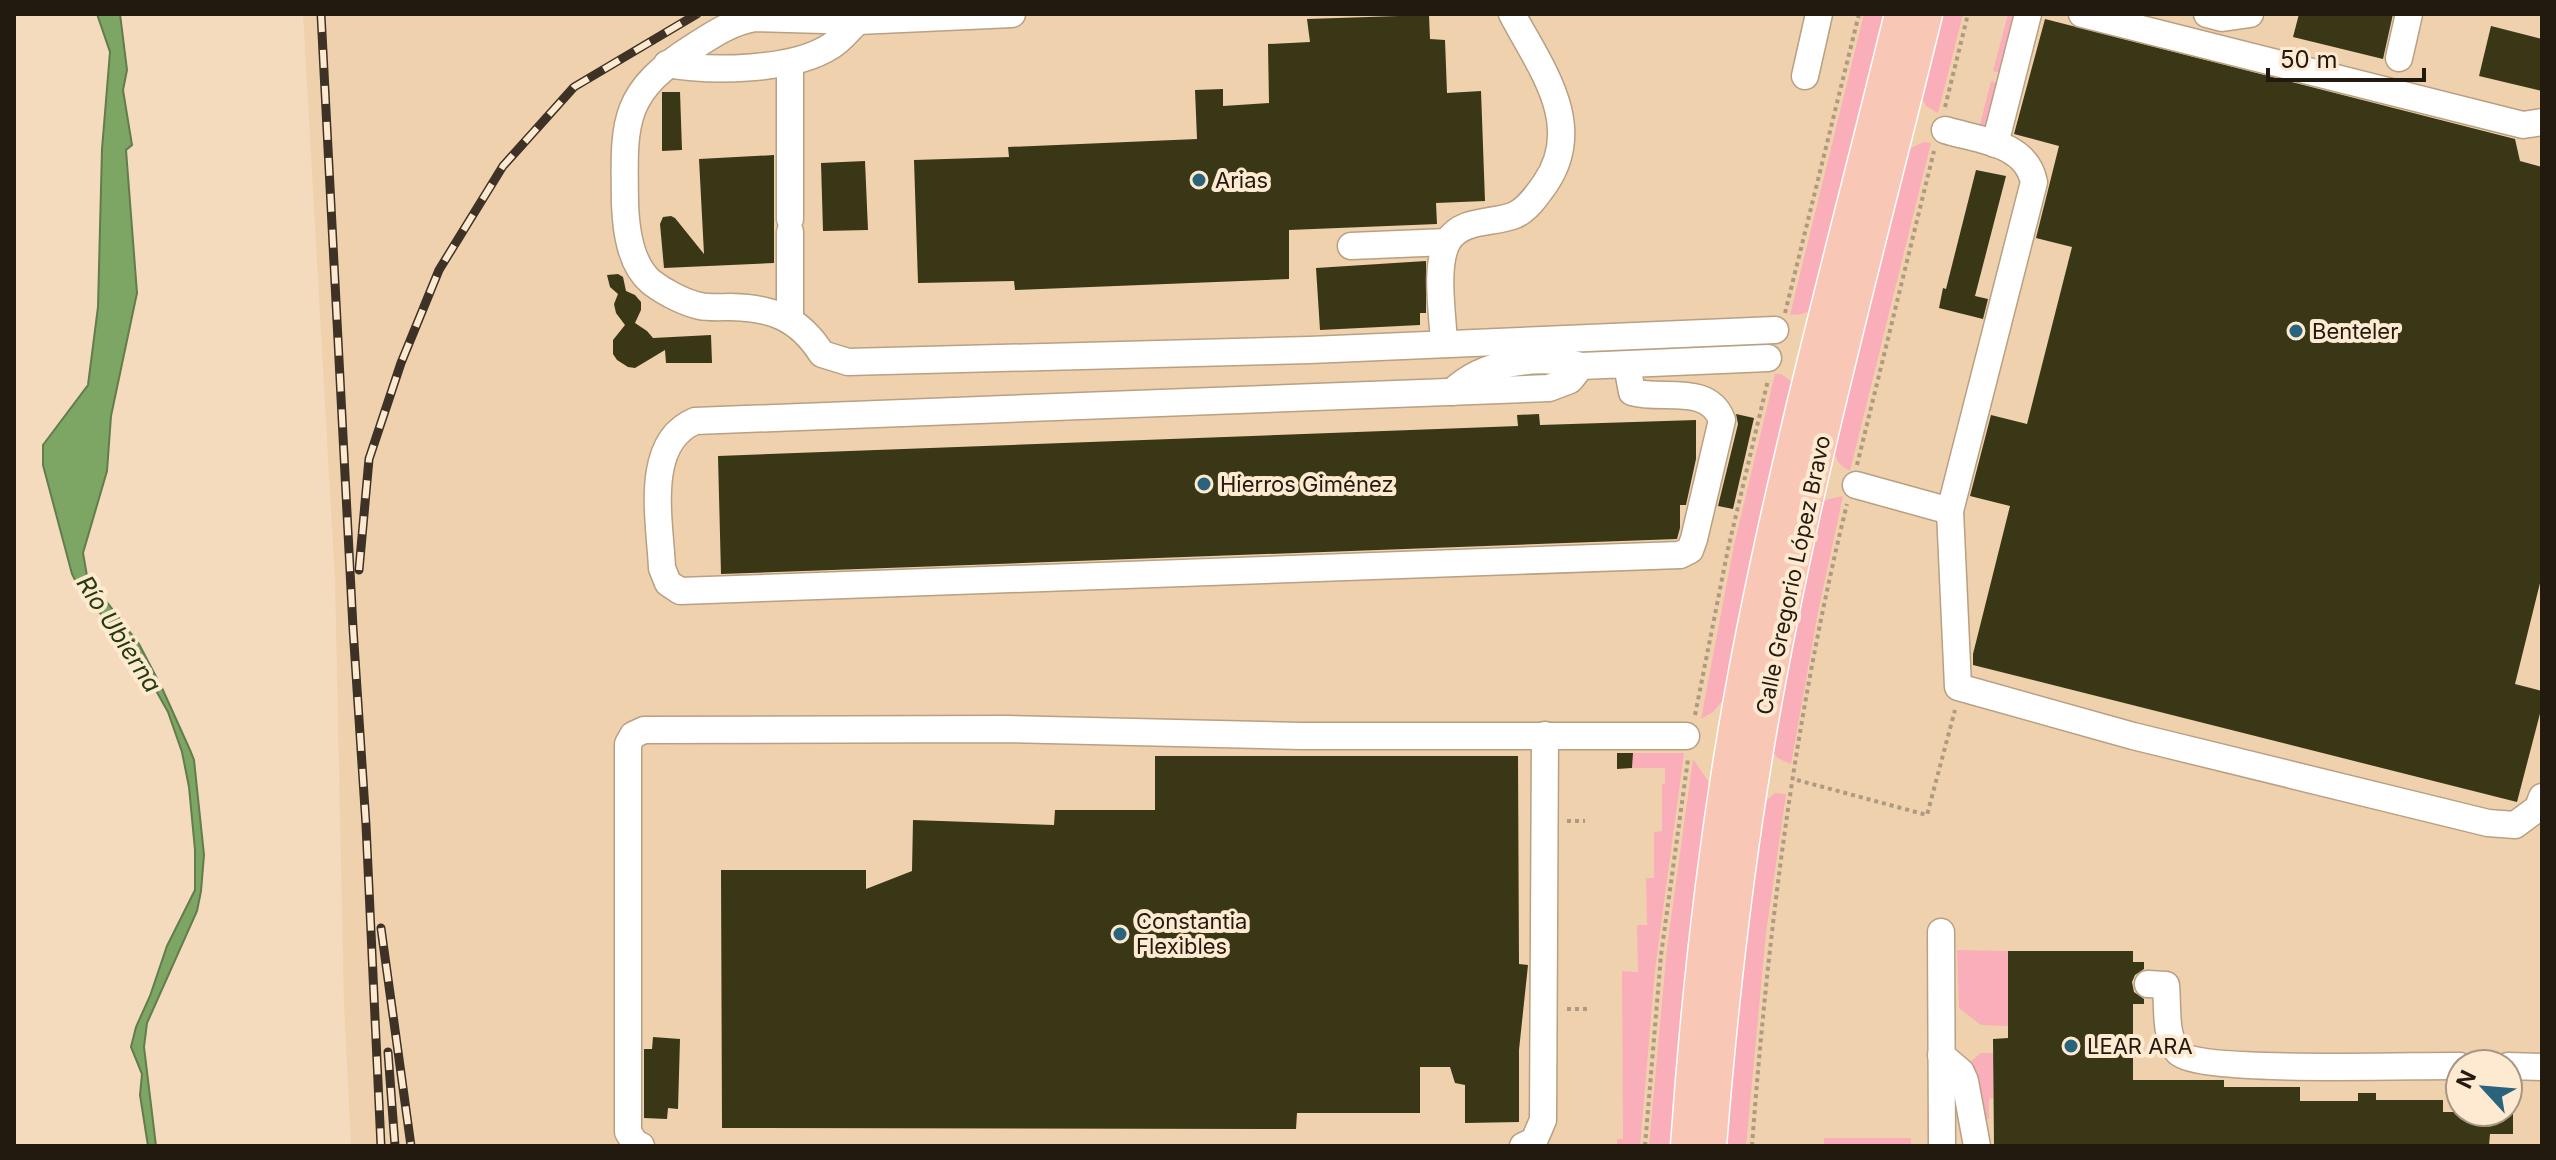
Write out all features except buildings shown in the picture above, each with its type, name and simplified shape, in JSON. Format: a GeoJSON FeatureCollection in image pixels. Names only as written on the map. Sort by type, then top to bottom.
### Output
{"type":"FeatureCollection","features":[{"type":"Feature","properties":{"kind":"main road","name":"Calle Gregorio López Bravo"},"geometry":{"type":"LineString","coordinates":[[1687,1146],[1707,925],[1745,673],[1773,536],[1901,14]]}},
{"type":"Feature","properties":{"kind":"main road","name":"Calle Gregorio López Bravo"},"geometry":{"type":"LineString","coordinates":[[1710,1146],[1730,941],[1755,761],[1772,670],[1806,506],[1926,14]]}},
{"type":"Feature","properties":{"kind":"lane"},"geometry":{"type":"LineString","coordinates":[[1012,14],[858,21],[771,18],[740,21],[723,28],[667,64],[638,94],[630,112],[624,140],[626,230],[635,259],[650,281],[676,297],[699,306],[759,308],[790,320],[810,336],[822,354],[836,361],[848,362],[1310,350],[1780,322]]}},
{"type":"Feature","properties":{"kind":"lane"},"geometry":{"type":"LineString","coordinates":[[1444,344],[1441,268],[1447,242],[1463,227],[1516,214],[1533,200],[1549,178],[1563,132],[1554,95],[1512,14]]}},
{"type":"Feature","properties":{"kind":"lane"},"geometry":{"type":"LineString","coordinates":[[1805,76],[1819,14]]}},
{"type":"Feature","properties":{"kind":"lane"},"geometry":{"type":"LineString","coordinates":[[1995,144],[2028,14]]}},
{"type":"Feature","properties":{"kind":"lane"},"geometry":{"type":"LineString","coordinates":[[2082,14],[2523,125],[2542,122]]}},
{"type":"Feature","properties":{"kind":"lane"},"geometry":{"type":"LineString","coordinates":[[2207,14],[2222,18],[2250,14]]}},
{"type":"Feature","properties":{"kind":"lane"},"geometry":{"type":"LineString","coordinates":[[2399,58],[2409,14]]}},
{"type":"Feature","properties":{"kind":"lane"},"geometry":{"type":"LineString","coordinates":[[667,64],[691,69],[782,64],[830,47],[858,21]]}},
{"type":"Feature","properties":{"kind":"lane"},"geometry":{"type":"LineString","coordinates":[[782,64],[790,225],[790,320]]}},
{"type":"Feature","properties":{"kind":"lane"},"geometry":{"type":"LineString","coordinates":[[1941,130],[1995,144],[2022,157],[2032,170],[2034,182],[1950,511],[1958,687],[2133,736],[2488,823],[2515,825],[2538,808],[2542,797]]}},
{"type":"Feature","properties":{"kind":"lane"},"geometry":{"type":"LineString","coordinates":[[1351,246],[1447,242]]}},
{"type":"Feature","properties":{"kind":"lane"},"geometry":{"type":"LineString","coordinates":[[1627,365],[1632,392],[1645,396],[1703,398],[1719,411],[1722,420],[1694,539],[1690,550],[1680,555],[680,591],[668,583],[662,568],[659,467],[668,442],[680,428],[695,421],[1452,392],[1467,378],[1503,364],[1566,361],[1581,366],[1627,365],[1769,366]]}},
{"type":"Feature","properties":{"kind":"lane"},"geometry":{"type":"LineString","coordinates":[[1853,484],[1950,511]]}},
{"type":"Feature","properties":{"kind":"lane"},"geometry":{"type":"LineString","coordinates":[[641,1146],[628,1132],[628,744],[633,735],[644,730],[1006,729],[1301,736],[1689,737]]}},
{"type":"Feature","properties":{"kind":"lane"},"geometry":{"type":"LineString","coordinates":[[1523,1146],[1534,1141],[1543,1120],[1545,735]]}},
{"type":"Feature","properties":{"kind":"lane"},"geometry":{"type":"LineString","coordinates":[[1941,932],[1942,1146]]}},
{"type":"Feature","properties":{"kind":"lane"},"geometry":{"type":"LineString","coordinates":[[2148,984],[2166,985],[2170,1035],[2178,1052],[2189,1059],[2273,1066],[2444,1066]]}},
{"type":"Feature","properties":{"kind":"lane"},"geometry":{"type":"LineString","coordinates":[[1941,1055],[1961,1072],[1965,1081],[1977,1146]]}},
{"type":"Feature","properties":{"kind":"path"},"geometry":{"type":"LineString","coordinates":[[1780,322],[1859,14]]}},
{"type":"Feature","properties":{"kind":"path"},"geometry":{"type":"LineString","coordinates":[[1752,1146],[1772,923],[1795,763],[1825,603],[1968,14]]}},
{"type":"Feature","properties":{"kind":"path"},"geometry":{"type":"LineString","coordinates":[[1645,1146],[1661,955],[1689,737],[1769,366]]}},
{"type":"Feature","properties":{"kind":"path"},"geometry":{"type":"LineString","coordinates":[[1797,780],[1927,815],[1954,714],[1958,687]]}},
{"type":"Feature","properties":{"kind":"shaded area"},"geometry":{"type":"Polygon","coordinates":[[[303,14],[2542,14],[2542,1146],[351,1146],[344,1007],[335,581],[303,14]]]}},
{"type":"Feature","properties":{"kind":"shaded area"},"geometry":{"type":"Polygon","coordinates":[[[1864,14],[1885,14],[1814,309],[1790,315],[1864,14]]]}},
{"type":"Feature","properties":{"kind":"shaded area"},"geometry":{"type":"Polygon","coordinates":[[[1941,14],[1963,14],[1938,113],[1926,106],[1921,95],[1941,14]]]}},
{"type":"Feature","properties":{"kind":"shaded area"},"geometry":{"type":"Polygon","coordinates":[[[2008,14],[2014,17],[2005,74],[1993,71],[2008,14]]]}},
{"type":"Feature","properties":{"kind":"shaded area"},"geometry":{"type":"Polygon","coordinates":[[[1991,81],[2002,85],[1988,129],[1979,129],[1991,81]]]}},
{"type":"Feature","properties":{"kind":"shaded area"},"geometry":{"type":"Polygon","coordinates":[[[1924,142],[1931,143],[1850,471],[1839,463],[1834,450],[1908,149],[1924,142]]]}},
{"type":"Feature","properties":{"kind":"shaded area"},"geometry":{"type":"Polygon","coordinates":[[[1775,374],[1781,374],[1794,383],[1725,698],[1713,712],[1701,719],[1734,545],[1775,374]]]}},
{"type":"Feature","properties":{"kind":"shaded area"},"geometry":{"type":"Polygon","coordinates":[[[1843,496],[1818,612],[1791,764],[1776,756],[1772,741],[1821,501],[1843,496]]]}},
{"type":"Feature","properties":{"kind":"shaded area"},"geometry":{"type":"Polygon","coordinates":[[[1633,753],[1684,753],[1655,970],[1640,1146],[1617,1146],[1617,1139],[1623,1139],[1622,971],[1638,972],[1637,925],[1647,925],[1646,878],[1654,878],[1654,832],[1662,831],[1662,784],[1665,784],[1665,768],[1632,768],[1633,753]]]}},
{"type":"Feature","properties":{"kind":"shaded area"},"geometry":{"type":"Polygon","coordinates":[[[1693,759],[1708,781],[1709,790],[1678,1047],[1671,1146],[1649,1146],[1667,948],[1693,759]]]}},
{"type":"Feature","properties":{"kind":"shaded area"},"geometry":{"type":"Polygon","coordinates":[[[1775,793],[1786,794],[1766,933],[1746,1146],[1725,1146],[1737,1000],[1762,804],[1775,793]]]}},
{"type":"Feature","properties":{"kind":"shaded area"},"geometry":{"type":"Polygon","coordinates":[[[1957,950],[2008,951],[2008,1026],[1981,1025],[1959,1008],[1957,950]]]}},
{"type":"Feature","properties":{"kind":"shaded area"},"geometry":{"type":"Polygon","coordinates":[[[1981,1053],[2008,1053],[1993,1069],[1989,1119],[1985,1119],[1982,1098],[1969,1063],[1981,1053]]]}},
{"type":"Feature","properties":{"kind":"shaded area"},"geometry":{"type":"Polygon","coordinates":[[[1824,1138],[1911,1138],[1911,1146],[1824,1146],[1824,1138]]]}},
{"type":"Feature","properties":{"kind":"water","name":"Río Ubierna"},"geometry":{"type":"Polygon","coordinates":[[[97,14],[120,14],[127,70],[123,90],[132,145],[126,150],[137,293],[111,416],[107,471],[83,553],[87,576],[139,644],[190,750],[194,760],[204,855],[197,911],[147,1023],[144,1047],[156,1146],[148,1146],[140,1095],[142,1074],[131,1047],[167,946],[195,890],[189,787],[182,752],[168,712],[137,657],[79,588],[72,574],[43,465],[43,445],[88,385],[98,307],[102,149],[110,52],[97,14]]]}},
{"type":"Feature","properties":{"kind":"railway"},"geometry":{"type":"LineString","coordinates":[[321,14],[381,1146]]}},
{"type":"Feature","properties":{"kind":"railway"},"geometry":{"type":"LineString","coordinates":[[359,570],[369,459],[401,363],[439,270],[503,166],[574,87],[697,14]]}},
{"type":"Feature","properties":{"kind":"railway"},"geometry":{"type":"LineString","coordinates":[[381,928],[411,1146]]}},
{"type":"Feature","properties":{"kind":"railway"},"geometry":{"type":"LineString","coordinates":[[388,1052],[395,1146]]}},
{"type":"Feature","properties":{"kind":"place","name":"Arias"},"geometry":{"type":"Point","coordinates":[1199,180]}},
{"type":"Feature","properties":{"kind":"place","name":"Benteler"},"geometry":{"type":"Point","coordinates":[2296,331]}},
{"type":"Feature","properties":{"kind":"place","name":"Hierros Giménez"},"geometry":{"type":"Point","coordinates":[1204,484]}},
{"type":"Feature","properties":{"kind":"place","name":"Constantia Flexibles"},"geometry":{"type":"Point","coordinates":[1120,934]}},
{"type":"Feature","properties":{"kind":"place","name":"LEAR ARA"},"geometry":{"type":"Point","coordinates":[2071,1046]}}]}
